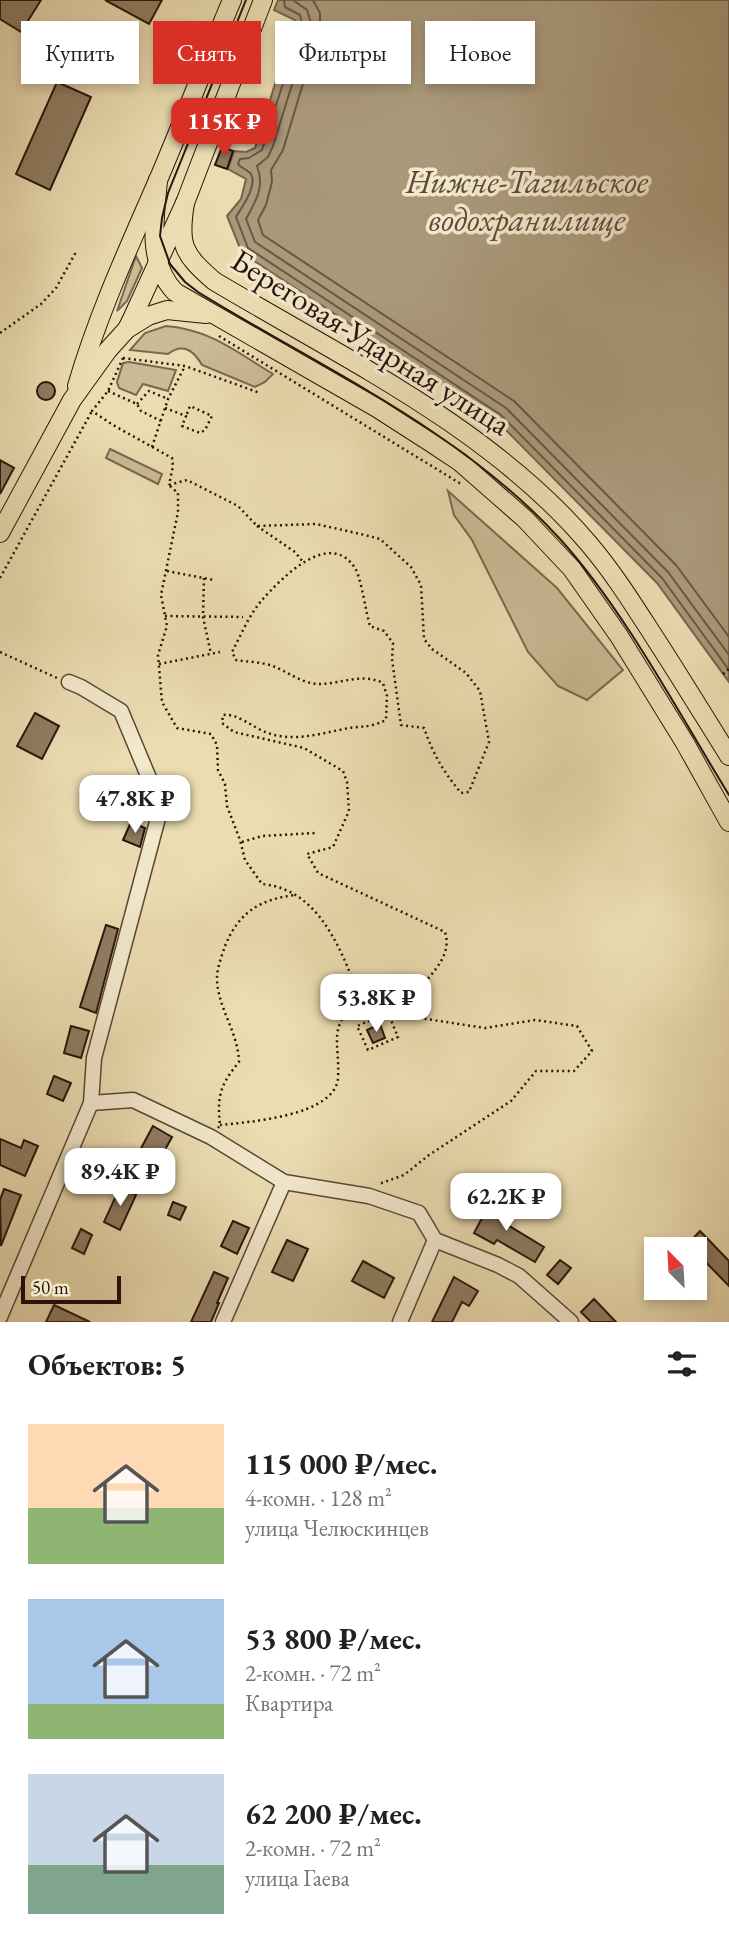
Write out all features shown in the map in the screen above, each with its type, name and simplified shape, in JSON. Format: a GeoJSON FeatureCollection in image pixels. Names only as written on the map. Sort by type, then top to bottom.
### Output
{"type":"FeatureCollection","features":[{"type":"Feature","properties":{"kind":"main road"},"geometry":{"type":"LineString","coordinates":[[0,533],[72,400],[91,337],[122,258],[158,180],[232,0]]}},
{"type":"Feature","properties":{"kind":"main road"},"geometry":{"type":"LineString","coordinates":[[72,400],[119,353],[127,328],[185,204],[262,0]]}},
{"type":"Feature","properties":{"kind":"main road","name":"Береговая-Ударная улица"},"geometry":{"type":"LineString","coordinates":[[158,180],[153,232],[158,266],[175,292],[211,323]]}},
{"type":"Feature","properties":{"kind":"main road","name":"Береговая-Ударная улица"},"geometry":{"type":"LineString","coordinates":[[185,204],[181,226],[190,260],[214,281],[459,427],[527,482],[561,514],[590,544],[629,597],[729,756]]}},
{"type":"Feature","properties":{"kind":"main road","name":"Береговая-Ударная улица"},"geometry":{"type":"LineString","coordinates":[[127,328],[148,316],[167,310],[211,323],[377,408],[460,462],[525,519],[572,569],[619,636],[729,822]]}},
{"type":"Feature","properties":{"kind":"street"},"geometry":{"type":"LineString","coordinates":[[0,1317],[91,1102],[94,1058],[158,818],[154,790],[121,711],[69,682]]}},
{"type":"Feature","properties":{"kind":"street"},"geometry":{"type":"LineString","coordinates":[[91,1102],[133,1100],[215,1131],[285,1182],[369,1196],[419,1213],[435,1240],[519,1276],[571,1322]]}},
{"type":"Feature","properties":{"kind":"street"},"geometry":{"type":"LineString","coordinates":[[223,1322],[285,1182]]}},
{"type":"Feature","properties":{"kind":"street"},"geometry":{"type":"LineString","coordinates":[[400,1322],[435,1240]]}},
{"type":"Feature","properties":{"kind":"path"},"geometry":{"type":"LineString","coordinates":[[0,333],[41,304],[56,288],[76,253]]}},
{"type":"Feature","properties":{"kind":"path"},"geometry":{"type":"LineString","coordinates":[[211,323],[471,491]]}},
{"type":"Feature","properties":{"kind":"path"},"geometry":{"type":"LineString","coordinates":[[0,578],[92,411],[108,391],[119,353],[184,366],[260,393]]}},
{"type":"Feature","properties":{"kind":"path"},"geometry":{"type":"LineString","coordinates":[[152,447],[168,399],[184,366]]}},
{"type":"Feature","properties":{"kind":"path"},"geometry":{"type":"LineString","coordinates":[[108,391],[137,404],[141,411],[161,421]]}},
{"type":"Feature","properties":{"kind":"path"},"geometry":{"type":"LineString","coordinates":[[137,404],[149,391],[168,399]]}},
{"type":"Feature","properties":{"kind":"path"},"geometry":{"type":"LineString","coordinates":[[190,406],[212,416],[205,430],[200,433],[182,426],[186,416],[190,406]]}},
{"type":"Feature","properties":{"kind":"path"},"geometry":{"type":"LineString","coordinates":[[165,408],[186,416]]}},
{"type":"Feature","properties":{"kind":"path"},"geometry":{"type":"LineString","coordinates":[[92,411],[172,458],[174,464],[169,485]]}},
{"type":"Feature","properties":{"kind":"path"},"geometry":{"type":"LineString","coordinates":[[169,485],[187,480],[238,506],[257,526],[295,552],[303,562]]}},
{"type":"Feature","properties":{"kind":"path"},"geometry":{"type":"LineString","coordinates":[[169,485],[178,493],[178,512],[161,595],[167,626],[158,655],[162,702],[177,728],[211,734],[217,746],[218,770],[225,784],[228,806],[245,860],[262,884],[280,886],[296,895],[321,916],[335,941],[369,1021]]}},
{"type":"Feature","properties":{"kind":"path"},"geometry":{"type":"LineString","coordinates":[[257,526],[316,524],[365,535],[380,539],[411,567],[421,585],[424,639],[432,649],[466,673],[480,691],[489,742],[469,792],[461,793],[434,757],[424,728],[401,725],[392,659],[393,643],[384,631],[370,626],[356,569],[345,559],[321,553],[303,562],[261,601],[232,652],[236,660],[274,666],[295,678],[320,684],[375,679],[383,683],[387,696],[386,720],[369,728],[345,729],[303,737],[268,733],[231,714],[223,715],[222,723],[234,732],[304,748],[343,771],[348,782],[349,811],[333,847],[306,854],[318,873],[445,932],[446,951],[429,980],[417,990],[410,1002],[420,1018],[485,1028],[535,1020],[578,1026],[592,1051],[574,1071],[536,1071],[511,1101],[429,1155],[404,1175],[349,1193]]}},
{"type":"Feature","properties":{"kind":"path"},"geometry":{"type":"LineString","coordinates":[[167,571],[214,580]]}},
{"type":"Feature","properties":{"kind":"path"},"geometry":{"type":"LineString","coordinates":[[204,578],[203,617],[211,654]]}},
{"type":"Feature","properties":{"kind":"path"},"geometry":{"type":"LineString","coordinates":[[165,616],[243,617]]}},
{"type":"Feature","properties":{"kind":"path"},"geometry":{"type":"LineString","coordinates":[[0,652],[69,682]]}},
{"type":"Feature","properties":{"kind":"path"},"geometry":{"type":"LineString","coordinates":[[159,664],[220,652]]}},
{"type":"Feature","properties":{"kind":"path"},"geometry":{"type":"LineString","coordinates":[[723,674],[729,669]]}},
{"type":"Feature","properties":{"kind":"path"},"geometry":{"type":"LineString","coordinates":[[241,842],[262,836],[315,833]]}},
{"type":"Feature","properties":{"kind":"path"},"geometry":{"type":"LineString","coordinates":[[296,895],[273,898],[254,908],[233,927],[222,955],[217,978],[223,1006],[239,1044],[239,1062],[225,1079],[218,1104],[215,1131],[306,1109],[331,1094],[338,1080],[338,1026],[348,1009],[360,999]]}},
{"type":"Feature","properties":{"kind":"path"},"geometry":{"type":"LineString","coordinates":[[388,1013],[398,1037],[368,1050],[358,1026],[369,1021],[388,1013]]}},
{"type":"Feature","properties":{"kind":"shaded area"},"geometry":{"type":"Polygon","coordinates":[[[136,256],[142,268],[127,301],[117,311],[136,256]]]}},
{"type":"Feature","properties":{"kind":"shaded area"},"geometry":{"type":"Polygon","coordinates":[[[166,326],[210,337],[273,374],[255,387],[202,365],[188,350],[173,350],[168,354],[130,350],[145,333],[166,326]]]}},
{"type":"Feature","properties":{"kind":"shaded area"},"geometry":{"type":"Polygon","coordinates":[[[123,363],[176,370],[168,391],[143,384],[136,395],[119,388],[117,382],[123,363]]]}},
{"type":"Feature","properties":{"kind":"shaded area"},"geometry":{"type":"Polygon","coordinates":[[[110,449],[162,474],[158,484],[106,458],[110,449]]]}},
{"type":"Feature","properties":{"kind":"shaded area"},"geometry":{"type":"Polygon","coordinates":[[[448,491],[557,588],[623,670],[587,700],[558,686],[528,652],[472,540],[454,515],[448,491]]]}},
{"type":"Feature","properties":{"kind":"water","name":"Нижне-Тагильское водохранилище"},"geometry":{"type":"Polygon","coordinates":[[[278,0],[729,0],[729,682],[657,583],[496,420],[242,253],[227,216],[241,199],[246,179],[228,169],[234,151],[246,152],[255,148],[275,84],[411,84],[411,21],[295,21],[274,10],[278,0]]]}},
{"type":"Feature","properties":{"kind":"building"},"geometry":{"type":"Polygon","coordinates":[[[0,0],[41,0],[28,21],[21,21],[21,32],[0,19],[0,0]]]}},
{"type":"Feature","properties":{"kind":"building"},"geometry":{"type":"Polygon","coordinates":[[[105,0],[162,0],[149,24],[105,0]]]}},
{"type":"Feature","properties":{"kind":"building"},"geometry":{"type":"Polygon","coordinates":[[[56,84],[91,97],[50,190],[16,174],[56,84]]]}},
{"type":"Feature","properties":{"kind":"building"},"geometry":{"type":"Polygon","coordinates":[[[222,147],[233,151],[227,169],[215,165],[222,147]]]}},
{"type":"Feature","properties":{"kind":"building"},"geometry":{"type":"Polygon","coordinates":[[[46,382],[52,385],[55,391],[52,397],[46,400],[40,397],[37,391],[40,385],[46,382]]]}},
{"type":"Feature","properties":{"kind":"building"},"geometry":{"type":"Polygon","coordinates":[[[0,460],[14,468],[0,494],[0,460]]]}},
{"type":"Feature","properties":{"kind":"building"},"geometry":{"type":"Polygon","coordinates":[[[35,713],[59,726],[42,759],[17,746],[35,713]]]}},
{"type":"Feature","properties":{"kind":"building"},"geometry":{"type":"Polygon","coordinates":[[[131,822],[145,828],[140,847],[123,840],[131,822]]]}},
{"type":"Feature","properties":{"kind":"building"},"geometry":{"type":"Polygon","coordinates":[[[106,925],[118,929],[96,1013],[80,1007],[106,925]]]}},
{"type":"Feature","properties":{"kind":"building"},"geometry":{"type":"Polygon","coordinates":[[[380,1024],[385,1038],[373,1043],[367,1030],[380,1024]]]}},
{"type":"Feature","properties":{"kind":"building"},"geometry":{"type":"Polygon","coordinates":[[[71,1026],[89,1031],[81,1058],[64,1053],[71,1026]]]}},
{"type":"Feature","properties":{"kind":"building"},"geometry":{"type":"Polygon","coordinates":[[[54,1076],[71,1083],[63,1101],[47,1094],[54,1076]]]}},
{"type":"Feature","properties":{"kind":"building"},"geometry":{"type":"Polygon","coordinates":[[[153,1126],[172,1137],[151,1175],[132,1165],[153,1126]]]}},
{"type":"Feature","properties":{"kind":"building"},"geometry":{"type":"Polygon","coordinates":[[[0,1139],[21,1148],[24,1140],[38,1146],[25,1176],[0,1165],[0,1139]]]}},
{"type":"Feature","properties":{"kind":"building"},"geometry":{"type":"Polygon","coordinates":[[[120,1187],[136,1195],[120,1230],[104,1222],[120,1187]]]}},
{"type":"Feature","properties":{"kind":"building"},"geometry":{"type":"Polygon","coordinates":[[[4,1189],[21,1195],[1,1246],[0,1200],[4,1189]]]}},
{"type":"Feature","properties":{"kind":"building"},"geometry":{"type":"Polygon","coordinates":[[[491,1201],[512,1213],[506,1224],[544,1247],[535,1262],[497,1240],[494,1244],[474,1233],[491,1201]]]}},
{"type":"Feature","properties":{"kind":"building"},"geometry":{"type":"Polygon","coordinates":[[[173,1202],[186,1207],[180,1220],[168,1215],[173,1202]]]}},
{"type":"Feature","properties":{"kind":"building"},"geometry":{"type":"Polygon","coordinates":[[[233,1221],[249,1228],[237,1254],[221,1246],[233,1221]]]}},
{"type":"Feature","properties":{"kind":"building"},"geometry":{"type":"Polygon","coordinates":[[[81,1229],[92,1235],[84,1254],[72,1248],[81,1229]]]}},
{"type":"Feature","properties":{"kind":"building"},"geometry":{"type":"Polygon","coordinates":[[[700,1231],[706,1237],[694,1237],[700,1231]]]}},
{"type":"Feature","properties":{"kind":"building"},"geometry":{"type":"Polygon","coordinates":[[[707,1238],[729,1261],[729,1286],[707,1263],[707,1238]]]}},
{"type":"Feature","properties":{"kind":"building"},"geometry":{"type":"Polygon","coordinates":[[[287,1240],[308,1249],[293,1281],[272,1272],[287,1240]]]}},
{"type":"Feature","properties":{"kind":"building"},"geometry":{"type":"Polygon","coordinates":[[[560,1260],[571,1268],[558,1284],[547,1275],[560,1260]]]}},
{"type":"Feature","properties":{"kind":"building"},"geometry":{"type":"Polygon","coordinates":[[[363,1261],[394,1278],[384,1298],[352,1281],[363,1261]]]}},
{"type":"Feature","properties":{"kind":"building"},"geometry":{"type":"Polygon","coordinates":[[[214,1272],[228,1278],[211,1322],[191,1322],[214,1272]]]}},
{"type":"Feature","properties":{"kind":"building"},"geometry":{"type":"Polygon","coordinates":[[[454,1277],[478,1291],[469,1306],[462,1302],[452,1322],[432,1322],[454,1277]]]}},
{"type":"Feature","properties":{"kind":"building"},"geometry":{"type":"Polygon","coordinates":[[[594,1299],[616,1322],[591,1322],[581,1312],[594,1299]]]}},
{"type":"Feature","properties":{"kind":"building"},"geometry":{"type":"Polygon","coordinates":[[[54,1305],[90,1322],[46,1322],[54,1305]]]}},
{"type":"Feature","properties":{"kind":"tram line"},"geometry":{"type":"LineString","coordinates":[[246,0],[168,193],[160,236],[170,264],[185,282],[198,292],[388,403],[479,465],[521,500],[560,539],[607,598],[650,663],[729,795]]}}]}
